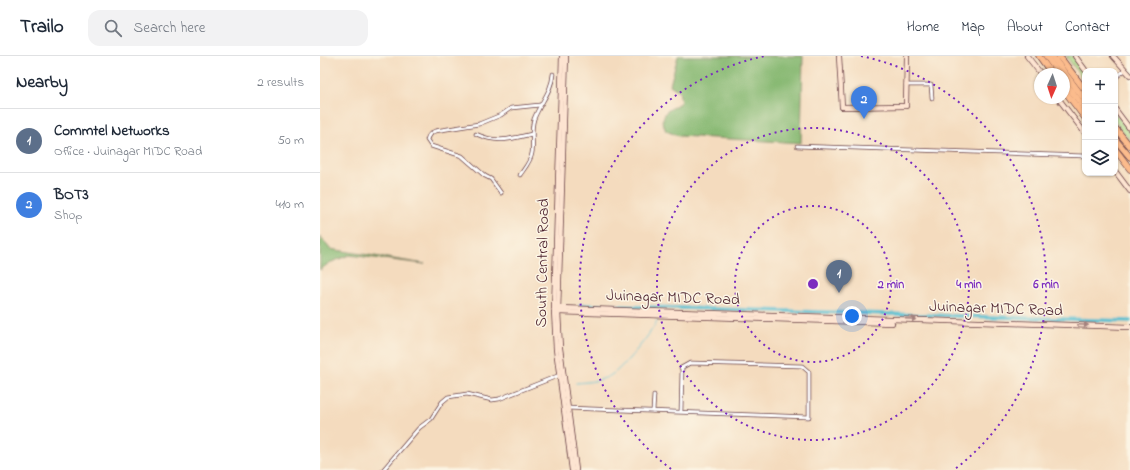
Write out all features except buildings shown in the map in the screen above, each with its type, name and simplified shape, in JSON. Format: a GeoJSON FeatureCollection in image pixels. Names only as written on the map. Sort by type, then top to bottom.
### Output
{"type":"FeatureCollection","features":[{"type":"Feature","properties":{"kind":"highway"},"geometry":{"type":"LineString","coordinates":[[1039,56],[1048,68]]}},
{"type":"Feature","properties":{"kind":"highway"},"geometry":{"type":"LineString","coordinates":[[1046,56],[1055,68]]}},
{"type":"Feature","properties":{"kind":"highway"},"geometry":{"type":"LineString","coordinates":[[1052,56],[1082,96]]}},
{"type":"Feature","properties":{"kind":"highway"},"geometry":{"type":"LineString","coordinates":[[1059,56],[1082,86]]}},
{"type":"Feature","properties":{"kind":"highway"},"geometry":{"type":"LineString","coordinates":[[1070,89],[1082,105]]}},
{"type":"Feature","properties":{"kind":"highway"},"geometry":{"type":"LineString","coordinates":[[1070,98],[1082,114]]}},
{"type":"Feature","properties":{"kind":"highway"},"geometry":{"type":"LineString","coordinates":[[1118,132],[1130,146]]}},
{"type":"Feature","properties":{"kind":"highway"},"geometry":{"type":"LineString","coordinates":[[1116,140],[1130,157]]}},
{"type":"Feature","properties":{"kind":"highway"},"geometry":{"type":"LineString","coordinates":[[1118,153],[1130,169]]}},
{"type":"Feature","properties":{"kind":"street","name":"South Central Road"},"geometry":{"type":"LineString","coordinates":[[562,56],[563,95]]}},
{"type":"Feature","properties":{"kind":"street","name":"South Central Road"},"geometry":{"type":"LineString","coordinates":[[566,56],[563,95],[556,349],[576,470]]}},
{"type":"Feature","properties":{"kind":"street"},"geometry":{"type":"LineString","coordinates":[[839,56],[842,107],[906,106],[907,56]]}},
{"type":"Feature","properties":{"kind":"street"},"geometry":{"type":"LineString","coordinates":[[1027,56],[1036,68]]}},
{"type":"Feature","properties":{"kind":"street"},"geometry":{"type":"LineString","coordinates":[[1075,56],[1084,68]]}},
{"type":"Feature","properties":{"kind":"street"},"geometry":{"type":"LineString","coordinates":[[1114,57],[1130,75]]}},
{"type":"Feature","properties":{"kind":"street"},"geometry":{"type":"LineString","coordinates":[[1118,76],[1125,70]]}},
{"type":"Feature","properties":{"kind":"street"},"geometry":{"type":"LineString","coordinates":[[520,175],[532,153],[534,121],[540,105],[553,83],[553,74]]}},
{"type":"Feature","properties":{"kind":"street"},"geometry":{"type":"LineString","coordinates":[[906,85],[931,85],[932,98]]}},
{"type":"Feature","properties":{"kind":"street"},"geometry":{"type":"LineString","coordinates":[[1063,104],[1082,129]]}},
{"type":"Feature","properties":{"kind":"street"},"geometry":{"type":"LineString","coordinates":[[501,193],[491,179],[485,176],[462,156],[431,146],[427,140],[428,137],[430,133],[435,131],[479,124],[501,115],[511,108],[540,105]]}},
{"type":"Feature","properties":{"kind":"street"},"geometry":{"type":"LineString","coordinates":[[1118,114],[1130,129]]}},
{"type":"Feature","properties":{"kind":"street"},"geometry":{"type":"LineString","coordinates":[[476,134],[493,141],[505,141],[532,134]]}},
{"type":"Feature","properties":{"kind":"street"},"geometry":{"type":"LineString","coordinates":[[798,146],[1082,156]]}},
{"type":"Feature","properties":{"kind":"street"},"geometry":{"type":"LineString","coordinates":[[1118,176],[1130,191]]}},
{"type":"Feature","properties":{"kind":"street","name":"Juinagar MIDC Road"},"geometry":{"type":"LineString","coordinates":[[556,310],[1130,327]]}},
{"type":"Feature","properties":{"kind":"street","name":"Juinagar MIDC Road"},"geometry":{"type":"LineString","coordinates":[[852,319],[892,323]]}},
{"type":"Feature","properties":{"kind":"street"},"geometry":{"type":"LineString","coordinates":[[566,408],[809,417],[809,372],[802,366],[690,363],[681,368],[681,412]]}},
{"type":"Feature","properties":{"kind":"street"},"geometry":{"type":"LineString","coordinates":[[383,470],[419,428],[431,419],[442,402],[448,397],[467,394],[492,400],[499,399],[561,375]]}},
{"type":"Feature","properties":{"kind":"street"},"geometry":{"type":"LineString","coordinates":[[653,411],[654,395]]}},
{"type":"Feature","properties":{"kind":"street","name":"South Central Road"},"geometry":{"type":"LineString","coordinates":[[566,408],[572,470]]}},
{"type":"Feature","properties":{"kind":"green space"},"geometry":{"type":"Polygon","coordinates":[[[678,56],[803,56],[801,143],[679,136],[666,131],[662,121],[666,112],[681,102],[679,91],[670,85],[678,56]]]}},
{"type":"Feature","properties":{"kind":"green space"},"geometry":{"type":"Polygon","coordinates":[[[1066,56],[1072,56],[1082,69],[1082,78],[1066,56]]]}},
{"type":"Feature","properties":{"kind":"green space"},"geometry":{"type":"Polygon","coordinates":[[[1118,117],[1130,133],[1130,141],[1118,125],[1118,117]]]}},
{"type":"Feature","properties":{"kind":"green space"},"geometry":{"type":"Polygon","coordinates":[[[320,236],[330,249],[425,264],[349,255],[329,263],[320,270],[320,236]]]}},
{"type":"Feature","properties":{"kind":"waterway"},"geometry":{"type":"LineString","coordinates":[[580,305],[1130,321]]}},
{"type":"Feature","properties":{"kind":"waterway"},"geometry":{"type":"LineString","coordinates":[[576,383],[591,382],[610,376],[614,373],[639,347],[651,331],[658,318]]}},
{"type":"Feature","properties":{"kind":"place","name":"BOT3"},"geometry":{"type":"Point","coordinates":[864,119]}},
{"type":"Feature","properties":{"kind":"place","name":"Commtel Networks"},"geometry":{"type":"Point","coordinates":[839,293]}}]}
